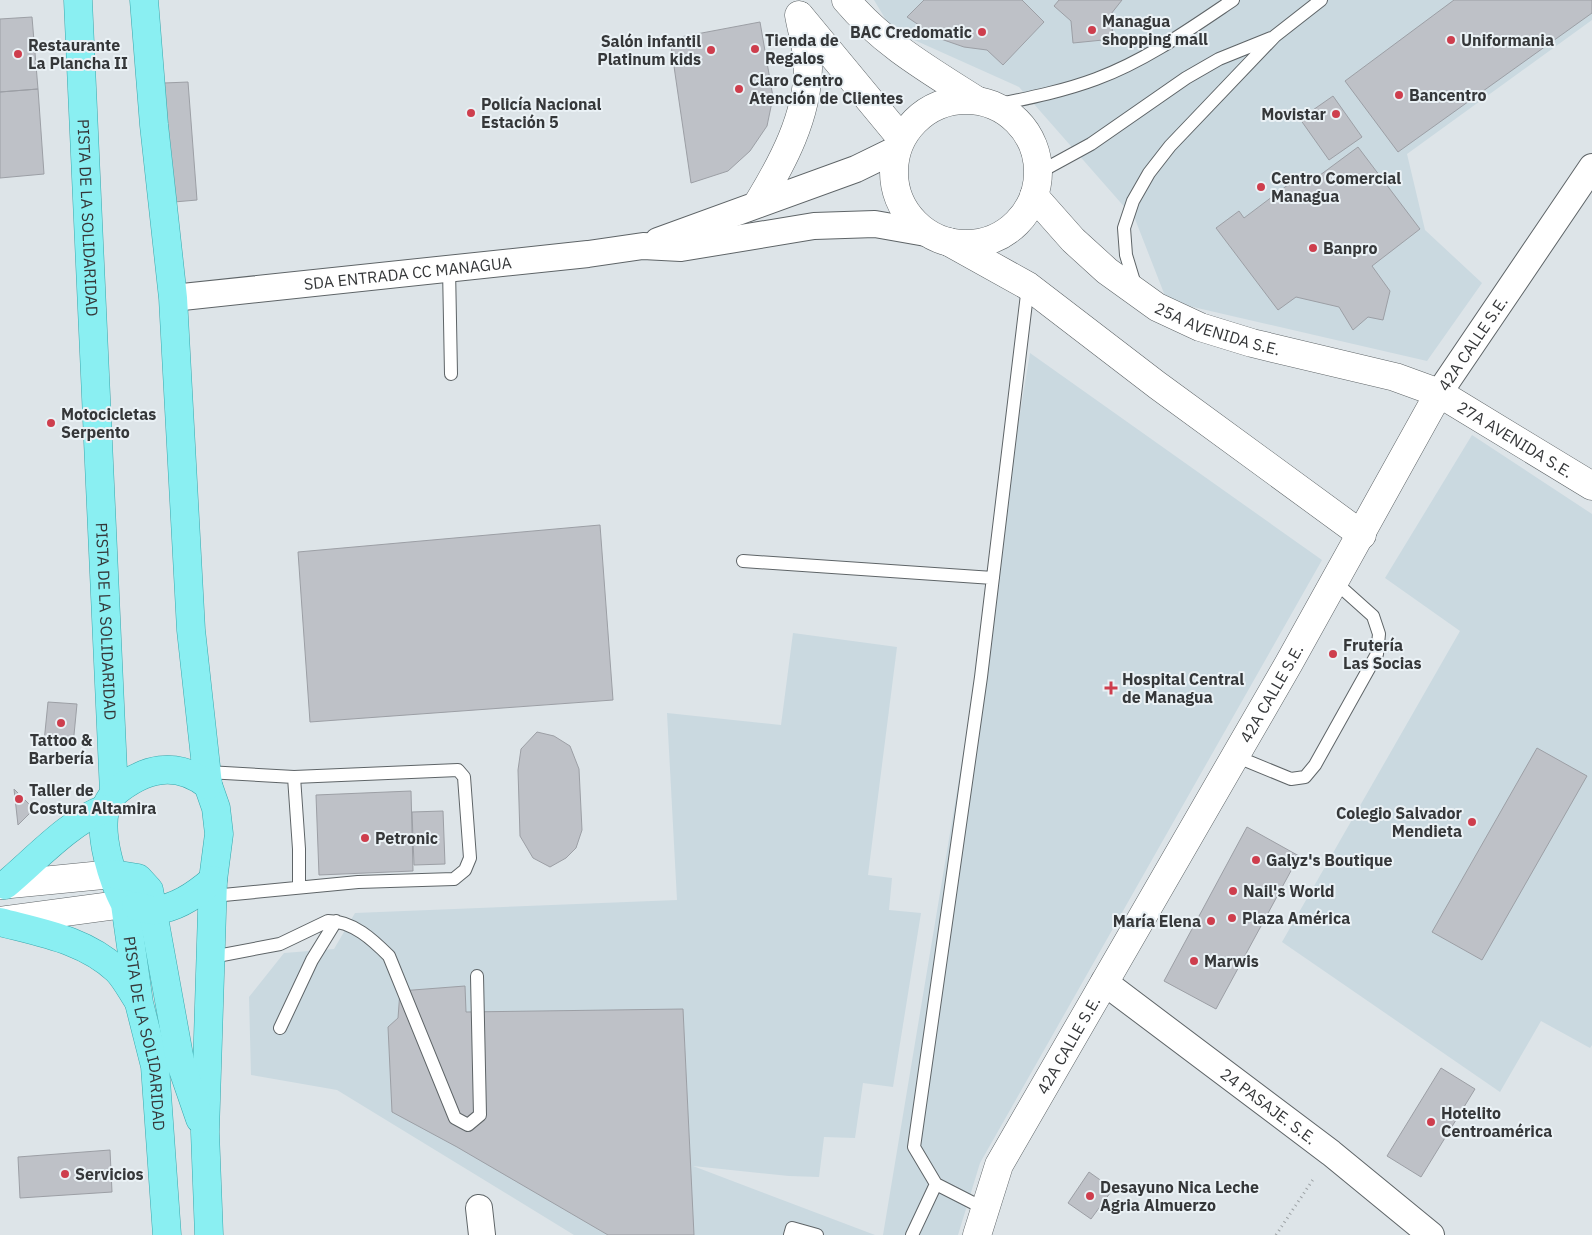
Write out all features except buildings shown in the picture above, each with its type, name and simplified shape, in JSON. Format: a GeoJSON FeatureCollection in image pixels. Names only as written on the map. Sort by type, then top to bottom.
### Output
{"type":"FeatureCollection","features":[{"type":"Feature","properties":{"kind":"main road","name":"PISTA DE LA SOLIDARIDAD"},"geometry":{"type":"LineString","coordinates":[[78,0],[109,801],[106,854],[117,889],[125,904],[139,1003],[155,1066],[167,1235]]}},
{"type":"Feature","properties":{"kind":"main road"},"geometry":{"type":"LineString","coordinates":[[144,0],[154,125],[173,298],[191,630],[207,779],[216,808],[219,834],[213,888],[205,1132],[209,1235]]}},
{"type":"Feature","properties":{"kind":"main road"},"geometry":{"type":"LineString","coordinates":[[2,885],[79,822],[109,801],[140,774],[176,769],[207,779]]}},
{"type":"Feature","properties":{"kind":"main road"},"geometry":{"type":"LineString","coordinates":[[113,874],[138,878],[149,890],[180,1061],[205,1132]]}},
{"type":"Feature","properties":{"kind":"main road"},"geometry":{"type":"LineString","coordinates":[[125,904],[154,911],[213,888]]}},
{"type":"Feature","properties":{"kind":"main road"},"geometry":{"type":"LineString","coordinates":[[0,922],[75,942],[94,953],[118,971],[139,1003]]}},
{"type":"Feature","properties":{"kind":"street"},"geometry":{"type":"LineString","coordinates":[[644,246],[681,248],[814,226],[875,224],[937,238],[975,244],[1000,235],[1020,219],[1036,185],[1033,145],[1018,121],[900,52],[862,19],[846,0]]}},
{"type":"Feature","properties":{"kind":"street"},"geometry":{"type":"LineString","coordinates":[[794,8],[899,144]]}},
{"type":"Feature","properties":{"kind":"street"},"geometry":{"type":"LineString","coordinates":[[758,203],[778,171],[801,117],[808,68],[794,8]]}},
{"type":"Feature","properties":{"kind":"street"},"geometry":{"type":"LineString","coordinates":[[986,103],[954,100],[933,107],[915,120],[899,144],[893,173],[897,196],[909,217],[937,238],[1028,286],[1157,385],[1362,535]]}},
{"type":"Feature","properties":{"kind":"street"},"geometry":{"type":"LineString","coordinates":[[644,246],[856,169],[899,144]]}},
{"type":"Feature","properties":{"kind":"street","name":"42A CALLE S.E."},"geometry":{"type":"LineString","coordinates":[[977,1235],[999,1165],[1362,535],[1399,463],[1439,393],[1592,168]]}},
{"type":"Feature","properties":{"kind":"street","name":"25A AVENIDA S.E."},"geometry":{"type":"LineString","coordinates":[[1036,185],[1073,240],[1107,271],[1157,307],[1218,332],[1252,343],[1395,376],[1439,393]]}},
{"type":"Feature","properties":{"kind":"street","name":"SDA ENTRADA CC MANAGUA"},"geometry":{"type":"LineString","coordinates":[[173,298],[588,254],[644,246]]}},
{"type":"Feature","properties":{"kind":"street","name":"27A AVENIDA S.E."},"geometry":{"type":"LineString","coordinates":[[1439,393],[1592,486]]}},
{"type":"Feature","properties":{"kind":"street"},"geometry":{"type":"LineString","coordinates":[[2,885],[113,874]]}},
{"type":"Feature","properties":{"kind":"street"},"geometry":{"type":"LineString","coordinates":[[0,922],[125,904]]}},
{"type":"Feature","properties":{"kind":"street","name":"24 PASAJE. S.E."},"geometry":{"type":"LineString","coordinates":[[1104,982],[1331,1153],[1431,1235]]}},
{"type":"Feature","properties":{"kind":"street"},"geometry":{"type":"LineString","coordinates":[[479,1208],[482,1235]]}},
{"type":"Feature","properties":{"kind":"lane"},"geometry":{"type":"LineString","coordinates":[[986,103],[1058,91],[1097,79],[1133,62],[1233,0]]}},
{"type":"Feature","properties":{"kind":"lane"},"geometry":{"type":"LineString","coordinates":[[1138,295],[1126,255],[1124,228],[1133,201],[1149,173],[1170,146],[1274,36],[1321,0]]}},
{"type":"Feature","properties":{"kind":"lane"},"geometry":{"type":"LineString","coordinates":[[1036,185],[1186,78],[1218,59],[1274,36]]}},
{"type":"Feature","properties":{"kind":"lane"},"geometry":{"type":"LineString","coordinates":[[450,268],[451,374]]}},
{"type":"Feature","properties":{"kind":"lane"},"geometry":{"type":"LineString","coordinates":[[985,1209],[936,1184],[914,1147],[981,677],[1028,286]]}},
{"type":"Feature","properties":{"kind":"lane"},"geometry":{"type":"LineString","coordinates":[[743,561],[993,578]]}},
{"type":"Feature","properties":{"kind":"lane"},"geometry":{"type":"LineString","coordinates":[[1235,756],[1291,779],[1305,777],[1315,765],[1378,654],[1379,634],[1372,616],[1335,582]]}},
{"type":"Feature","properties":{"kind":"lane"},"geometry":{"type":"LineString","coordinates":[[207,779],[458,770],[464,777],[470,858],[465,870],[454,879],[358,882],[299,887],[213,888]]}},
{"type":"Feature","properties":{"kind":"lane"},"geometry":{"type":"LineString","coordinates":[[294,777],[299,849],[299,887]]}},
{"type":"Feature","properties":{"kind":"lane"},"geometry":{"type":"LineString","coordinates":[[212,958],[280,944],[328,921],[336,921],[371,937],[389,956],[455,1118],[468,1125],[480,1115],[478,976]]}},
{"type":"Feature","properties":{"kind":"lane"},"geometry":{"type":"LineString","coordinates":[[280,1028],[312,960],[336,921]]}},
{"type":"Feature","properties":{"kind":"lane"},"geometry":{"type":"LineString","coordinates":[[912,1235],[936,1184]]}},
{"type":"Feature","properties":{"kind":"lane"},"geometry":{"type":"LineString","coordinates":[[790,1235],[792,1228],[818,1235]]}},
{"type":"Feature","properties":{"kind":"path"},"geometry":{"type":"LineString","coordinates":[[1276,1235],[1315,1178]]}},
{"type":"Feature","properties":{"kind":"shaded area","name":"Centro Comercial Managua"},"geometry":{"type":"Polygon","coordinates":[[[874,0],[1592,0],[1592,20],[1407,154],[1425,230],[1482,283],[1427,361],[1167,301],[1135,219],[1019,87],[892,30],[874,0]]]}},
{"type":"Feature","properties":{"kind":"shaded area","name":"Hospital Central de Managua"},"geometry":{"type":"Polygon","coordinates":[[[1030,353],[1322,560],[980,1163],[958,1235],[883,1235],[1030,353]]]}},
{"type":"Feature","properties":{"kind":"shaded area","name":"Colegio Salvador Mendieta"},"geometry":{"type":"Polygon","coordinates":[[[1472,435],[1592,514],[1592,1045],[1590,1048],[1541,1021],[1500,1092],[1282,942],[1460,631],[1385,578],[1472,435]]]}},
{"type":"Feature","properties":{"kind":"shaded area"},"geometry":{"type":"Polygon","coordinates":[[[793,633],[897,647],[868,875],[892,878],[889,910],[921,913],[893,1087],[863,1083],[855,1138],[824,1137],[819,1177],[789,1176],[693,1166],[875,1235],[574,1235],[337,1090],[251,1075],[249,997],[284,953],[334,949],[355,913],[677,900],[667,713],[781,725],[793,633]]]}},
{"type":"Feature","properties":{"kind":"place","name":"Managua shopping mall"},"geometry":{"type":"Point","coordinates":[1092,30]}},
{"type":"Feature","properties":{"kind":"place","name":"BAC Credomatic"},"geometry":{"type":"Point","coordinates":[982,32]}},
{"type":"Feature","properties":{"kind":"place","name":"Uniformania"},"geometry":{"type":"Point","coordinates":[1451,40]}},
{"type":"Feature","properties":{"kind":"place","name":"Tienda de Regalos"},"geometry":{"type":"Point","coordinates":[755,49]}},
{"type":"Feature","properties":{"kind":"place","name":"Salón infantil Platinum kids"},"geometry":{"type":"Point","coordinates":[711,50]}},
{"type":"Feature","properties":{"kind":"place","name":"Restaurante La Plancha II"},"geometry":{"type":"Point","coordinates":[18,54]}},
{"type":"Feature","properties":{"kind":"place","name":"Claro Centro Atención de Clientes"},"geometry":{"type":"Point","coordinates":[739,89]}},
{"type":"Feature","properties":{"kind":"place","name":"Bancentro"},"geometry":{"type":"Point","coordinates":[1399,95]}},
{"type":"Feature","properties":{"kind":"place","name":"Policía Nacional Estación 5"},"geometry":{"type":"Point","coordinates":[471,113]}},
{"type":"Feature","properties":{"kind":"place","name":"Movistar"},"geometry":{"type":"Point","coordinates":[1336,114]}},
{"type":"Feature","properties":{"kind":"place","name":"Centro Comercial Managua"},"geometry":{"type":"Point","coordinates":[1261,187]}},
{"type":"Feature","properties":{"kind":"place","name":"Banpro"},"geometry":{"type":"Point","coordinates":[1313,248]}},
{"type":"Feature","properties":{"kind":"place","name":"Motocicletas Serpento"},"geometry":{"type":"Point","coordinates":[51,423]}},
{"type":"Feature","properties":{"kind":"place","name":"Frutería Las Socias"},"geometry":{"type":"Point","coordinates":[1333,654]}},
{"type":"Feature","properties":{"kind":"place","name":"Hospital Central de Managua"},"geometry":{"type":"Point","coordinates":[1111,688]}},
{"type":"Feature","properties":{"kind":"place","name":"Tattoo & Barbería"},"geometry":{"type":"Point","coordinates":[61,723]}},
{"type":"Feature","properties":{"kind":"place","name":"Taller de Costura Altamira"},"geometry":{"type":"Point","coordinates":[19,799]}},
{"type":"Feature","properties":{"kind":"place","name":"Colegio Salvador Mendieta"},"geometry":{"type":"Point","coordinates":[1472,822]}},
{"type":"Feature","properties":{"kind":"place","name":"Petronic"},"geometry":{"type":"Point","coordinates":[365,838]}},
{"type":"Feature","properties":{"kind":"place","name":"Galyz's Boutique"},"geometry":{"type":"Point","coordinates":[1256,860]}},
{"type":"Feature","properties":{"kind":"place","name":"Nail's World"},"geometry":{"type":"Point","coordinates":[1233,891]}},
{"type":"Feature","properties":{"kind":"place","name":"Plaza América"},"geometry":{"type":"Point","coordinates":[1232,918]}},
{"type":"Feature","properties":{"kind":"place","name":"María Elena"},"geometry":{"type":"Point","coordinates":[1211,921]}},
{"type":"Feature","properties":{"kind":"place","name":"Marwis"},"geometry":{"type":"Point","coordinates":[1194,961]}},
{"type":"Feature","properties":{"kind":"place","name":"Hotelito Centroamérica"},"geometry":{"type":"Point","coordinates":[1431,1122]}},
{"type":"Feature","properties":{"kind":"place","name":"Servicios"},"geometry":{"type":"Point","coordinates":[65,1174]}},
{"type":"Feature","properties":{"kind":"place","name":"Desayuno Nica Leche Agria Almuerzo"},"geometry":{"type":"Point","coordinates":[1090,1196]}}]}
